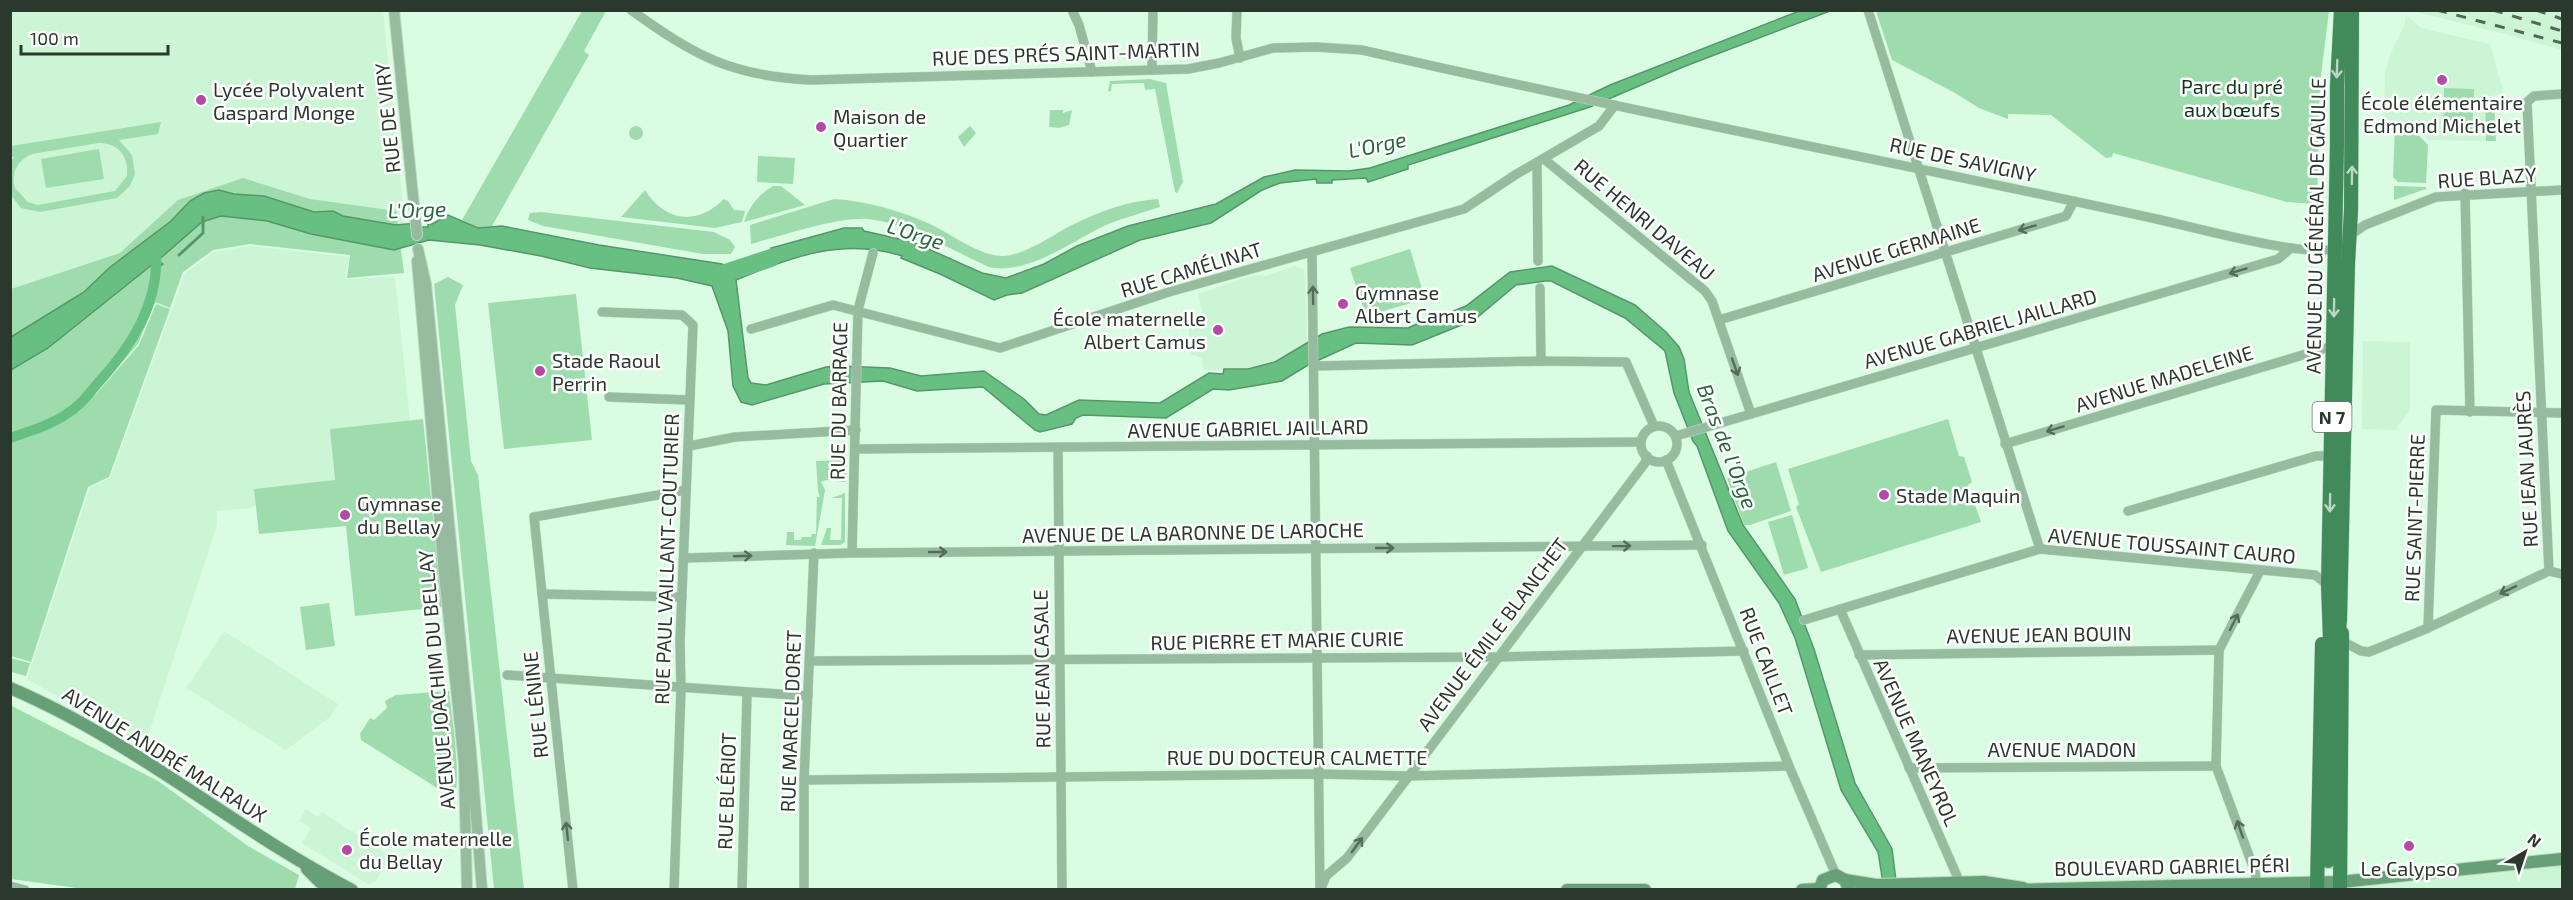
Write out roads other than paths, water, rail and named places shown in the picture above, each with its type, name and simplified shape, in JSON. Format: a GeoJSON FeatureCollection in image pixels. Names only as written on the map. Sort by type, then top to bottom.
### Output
{"type":"FeatureCollection","features":[{"type":"Feature","properties":{"kind":"main road","name":"AVENUE DU GÉNÉRAL DE GAULLE"},"geometry":{"type":"LineString","coordinates":[[2328,861],[2332,692],[2328,585],[2337,86],[2341,10]]}},
{"type":"Feature","properties":{"kind":"main road","name":"N 7"},"geometry":{"type":"LineString","coordinates":[[2350,234],[2354,48],[2352,10]]}},
{"type":"Feature","properties":{"kind":"main road","name":"AVENUE DU GÉNÉRAL DE GAULLE"},"geometry":{"type":"LineString","coordinates":[[2332,692],[2340,620],[2350,234]]}},
{"type":"Feature","properties":{"kind":"main road","name":"AVENUE DU GÉNÉRAL DE GAULLE"},"geometry":{"type":"LineString","coordinates":[[2317,886],[2322,642],[2328,585]]}},
{"type":"Feature","properties":{"kind":"main road","name":"AVENUE DU GÉNÉRAL DE GAULLE"},"geometry":{"type":"LineString","coordinates":[[2340,620],[2344,642],[2340,886]]}},
{"type":"Feature","properties":{"kind":"main road","name":"AVENUE ANDRÉ MALRAUX"},"geometry":{"type":"LineString","coordinates":[[10,688],[60,709],[97,730],[296,858],[329,886],[352,890]]}},
{"type":"Feature","properties":{"kind":"main road","name":"BOULEVARD GABRIEL PÉRI"},"geometry":{"type":"LineString","coordinates":[[1844,882],[1959,886],[1984,882],[2022,889],[2340,886],[2562,859]]}},
{"type":"Feature","properties":{"kind":"main road"},"geometry":{"type":"LineString","coordinates":[[1802,890],[1819,889],[1822,880],[1844,882]]}},
{"type":"Feature","properties":{"kind":"main road"},"geometry":{"type":"LineString","coordinates":[[1567,890],[1645,890]]}},
{"type":"Feature","properties":{"kind":"street","name":"RUE DES PRÉS SAINT-MARTIN"},"geometry":{"type":"LineString","coordinates":[[631,10],[691,50],[734,69],[759,75],[811,80],[1205,67],[1288,46],[1362,50],[1584,98]]}},
{"type":"Feature","properties":{"kind":"street"},"geometry":{"type":"LineString","coordinates":[[1072,10],[1079,25],[1092,72]]}},
{"type":"Feature","properties":{"kind":"street"},"geometry":{"type":"LineString","coordinates":[[1152,70],[1153,10]]}},
{"type":"Feature","properties":{"kind":"street"},"geometry":{"type":"LineString","coordinates":[[1237,10],[1236,38],[1240,58]]}},
{"type":"Feature","properties":{"kind":"street"},"geometry":{"type":"LineString","coordinates":[[1868,10],[2040,549]]}},
{"type":"Feature","properties":{"kind":"street","name":"RUE DE VIRY"},"geometry":{"type":"LineString","coordinates":[[395,13],[417,235]]}},
{"type":"Feature","properties":{"kind":"street","name":"RUE JEAN JAURÈS"},"geometry":{"type":"LineString","coordinates":[[2548,571],[2527,102],[2531,97],[2562,94]]}},
{"type":"Feature","properties":{"kind":"street","name":"RUE DE SAVIGNY"},"geometry":{"type":"LineString","coordinates":[[1584,98],[1919,167],[2291,248],[2321,252],[2335,249]]}},
{"type":"Feature","properties":{"kind":"street","name":"RUE CAMÉLINAT"},"geometry":{"type":"LineString","coordinates":[[751,329],[833,305],[1000,348],[1169,292],[1464,209],[1599,126],[1615,105]]}},
{"type":"Feature","properties":{"kind":"street"},"geometry":{"type":"LineString","coordinates":[[1538,261],[1541,161]]}},
{"type":"Feature","properties":{"kind":"street","name":"RUE HENRI DAVEAU"},"geometry":{"type":"LineString","coordinates":[[1541,161],[1705,291],[1713,301],[1751,414]]}},
{"type":"Feature","properties":{"kind":"street","name":"RUE BLAZY"},"geometry":{"type":"LineString","coordinates":[[2335,249],[2350,234],[2365,225],[2436,196],[2562,190]]}},
{"type":"Feature","properties":{"kind":"street"},"geometry":{"type":"LineString","coordinates":[[2464,193],[2470,412],[2562,413]]}},
{"type":"Feature","properties":{"kind":"street","name":"AVENUE GERMAINE"},"geometry":{"type":"LineString","coordinates":[[1719,320],[2066,216],[2073,201]]}},
{"type":"Feature","properties":{"kind":"street"},"geometry":{"type":"LineString","coordinates":[[417,235],[418,249]]}},
{"type":"Feature","properties":{"kind":"street","name":"AVENUE GABRIEL JAILLARD"},"geometry":{"type":"LineString","coordinates":[[1676,436],[2278,258],[2291,248]]}},
{"type":"Feature","properties":{"kind":"street","name":"AVENUE JOACHIM DU BELLAY"},"geometry":{"type":"LineString","coordinates":[[418,249],[417,285],[464,764],[467,890]]}},
{"type":"Feature","properties":{"kind":"street","name":"AVENUE JOACHIM DU BELLAY"},"geometry":{"type":"LineString","coordinates":[[418,249],[426,284],[482,890]]}},
{"type":"Feature","properties":{"kind":"street"},"geometry":{"type":"LineString","coordinates":[[1312,252],[1320,890]]}},
{"type":"Feature","properties":{"kind":"street","name":"RUE DU BARRAGE"},"geometry":{"type":"LineString","coordinates":[[852,553],[858,310],[873,253]]}},
{"type":"Feature","properties":{"kind":"street"},"geometry":{"type":"LineString","coordinates":[[1540,288],[1541,361]]}},
{"type":"Feature","properties":{"kind":"street","name":"RUE PAUL VAILLANT-COUTURIER"},"geometry":{"type":"LineString","coordinates":[[602,312],[682,315],[693,325],[688,400],[689,446],[682,597],[674,890]]}},
{"type":"Feature","properties":{"kind":"street","name":"AVENUE MADELEINE"},"geometry":{"type":"LineString","coordinates":[[2005,444],[2333,346]]}},
{"type":"Feature","properties":{"kind":"street"},"geometry":{"type":"LineString","coordinates":[[1315,364],[1626,362],[1654,426]]}},
{"type":"Feature","properties":{"kind":"street"},"geometry":{"type":"LineString","coordinates":[[609,397],[688,400]]}},
{"type":"Feature","properties":{"kind":"street","name":"RUE SAINT-PIERRE"},"geometry":{"type":"LineString","coordinates":[[2428,628],[2436,410],[2470,412]]}},
{"type":"Feature","properties":{"kind":"street"},"geometry":{"type":"LineString","coordinates":[[1654,426],[1664,426],[1676,436],[1675,453],[1666,460],[1656,461],[1647,456],[1641,442],[1646,432],[1654,426]]}},
{"type":"Feature","properties":{"kind":"street"},"geometry":{"type":"LineString","coordinates":[[689,446],[735,437],[856,430]]}},
{"type":"Feature","properties":{"kind":"street","name":"AVENUE GABRIEL JAILLARD"},"geometry":{"type":"LineString","coordinates":[[855,449],[1058,449],[1641,442]]}},
{"type":"Feature","properties":{"kind":"street","name":"RUE JEAN CASALE"},"geometry":{"type":"LineString","coordinates":[[1058,449],[1062,890]]}},
{"type":"Feature","properties":{"kind":"street","name":"AVENUE ÉMILE BLANCHET"},"geometry":{"type":"LineString","coordinates":[[1320,890],[1326,876],[1347,858],[1645,463],[1647,456]]}},
{"type":"Feature","properties":{"kind":"street"},"geometry":{"type":"LineString","coordinates":[[2128,511],[2316,456],[2331,456]]}},
{"type":"Feature","properties":{"kind":"street","name":"RUE CAILLET"},"geometry":{"type":"LineString","coordinates":[[1666,460],[1702,544],[1789,766],[1844,882]]}},
{"type":"Feature","properties":{"kind":"street","name":"RUE LÉNINE"},"geometry":{"type":"LineString","coordinates":[[573,890],[534,517],[686,490]]}},
{"type":"Feature","properties":{"kind":"street","name":"AVENUE DE LA BARONNE DE LAROCHE"},"geometry":{"type":"LineString","coordinates":[[685,558],[814,553],[1702,544]]}},
{"type":"Feature","properties":{"kind":"street","name":"AVENUE TOUSSAINT CAURO"},"geometry":{"type":"LineString","coordinates":[[1804,620],[2040,549],[2315,575],[2328,585]]}},
{"type":"Feature","properties":{"kind":"street","name":"RUE MARCEL DORET"},"geometry":{"type":"LineString","coordinates":[[804,890],[804,780],[814,553]]}},
{"type":"Feature","properties":{"kind":"street"},"geometry":{"type":"LineString","coordinates":[[2257,887],[2234,811],[2216,766],[2219,650],[2260,571]]}},
{"type":"Feature","properties":{"kind":"street"},"geometry":{"type":"LineString","coordinates":[[2344,642],[2361,651],[2369,652],[2428,628],[2548,571],[2562,574]]}},
{"type":"Feature","properties":{"kind":"street"},"geometry":{"type":"LineString","coordinates":[[542,594],[682,597]]}},
{"type":"Feature","properties":{"kind":"street","name":"AVENUE MANEYROL"},"geometry":{"type":"LineString","coordinates":[[1840,609],[1959,886]]}},
{"type":"Feature","properties":{"kind":"street","name":"AVENUE JEAN BOUIN"},"geometry":{"type":"LineString","coordinates":[[1859,655],[2219,650]]}},
{"type":"Feature","properties":{"kind":"street","name":"RUE PIERRE ET MARIE CURIE"},"geometry":{"type":"LineString","coordinates":[[810,662],[1498,657],[1744,651]]}},
{"type":"Feature","properties":{"kind":"street"},"geometry":{"type":"LineString","coordinates":[[507,675],[681,689],[808,696]]}},
{"type":"Feature","properties":{"kind":"street","name":"RUE BLÉRIOT"},"geometry":{"type":"LineString","coordinates":[[742,890],[747,693]]}},
{"type":"Feature","properties":{"kind":"street","name":"RUE DU DOCTEUR CALMETTE"},"geometry":{"type":"LineString","coordinates":[[804,780],[1318,774],[1408,776],[1789,766]]}},
{"type":"Feature","properties":{"kind":"street","name":"AVENUE MADON"},"geometry":{"type":"LineString","coordinates":[[1909,768],[2216,766]]}},
{"type":"Feature","properties":{"kind":"street"},"geometry":{"type":"LineString","coordinates":[[10,886],[25,890]]}},
{"type":"Feature","properties":{"kind":"waterway"},"geometry":{"type":"LineString","coordinates":[[179,255],[203,233],[203,217]]}},
{"type":"Feature","properties":{"kind":"waterway"},"geometry":{"type":"LineString","coordinates":[[10,438],[46,425],[70,412],[110,369],[132,339],[148,307],[156,272],[156,253]]}},
{"type":"Feature","properties":{"kind":"waterway","name":"L'Orge"},"geometry":{"type":"LineString","coordinates":[[708,273],[722,274],[771,258]]}},
{"type":"Feature","properties":{"kind":"waterway"},"geometry":{"type":"LineString","coordinates":[[157,267],[162,264]]}},
{"type":"Feature","properties":{"kind":"tunnel"},"geometry":{"type":"LineString","coordinates":[[2328,861],[2328,890]]}},
{"type":"Feature","properties":{"kind":"railway"},"geometry":{"type":"LineString","coordinates":[[2437,10],[2562,43]]}},
{"type":"Feature","properties":{"kind":"railway"},"geometry":{"type":"LineString","coordinates":[[2493,10],[2562,31]]}},
{"type":"Feature","properties":{"kind":"railway"},"geometry":{"type":"LineString","coordinates":[[2536,10],[2562,19]]}},
{"type":"Feature","properties":{"kind":"place","name":"École élémentaire Edmond Michelet"},"geometry":{"type":"Point","coordinates":[2442,80]}},
{"type":"Feature","properties":{"kind":"place","name":"Lycée Polyvalent Gaspard Monge"},"geometry":{"type":"Point","coordinates":[201,100]}},
{"type":"Feature","properties":{"kind":"place","name":"Maison de Quartier"},"geometry":{"type":"Point","coordinates":[821,127]}},
{"type":"Feature","properties":{"kind":"place","name":"Gymnase Albert Camus"},"geometry":{"type":"Point","coordinates":[1343,304]}},
{"type":"Feature","properties":{"kind":"place","name":"École maternelle Albert Camus"},"geometry":{"type":"Point","coordinates":[1218,330]}},
{"type":"Feature","properties":{"kind":"place","name":"Stade Raoul Perrin"},"geometry":{"type":"Point","coordinates":[540,371]}},
{"type":"Feature","properties":{"kind":"place","name":"Stade Maquin"},"geometry":{"type":"Point","coordinates":[1884,495]}},
{"type":"Feature","properties":{"kind":"place","name":"Gymnase du Bellay"},"geometry":{"type":"Point","coordinates":[345,515]}},
{"type":"Feature","properties":{"kind":"place","name":"Le Calypso"},"geometry":{"type":"Point","coordinates":[2409,846]}},
{"type":"Feature","properties":{"kind":"place","name":"École maternelle du Bellay"},"geometry":{"type":"Point","coordinates":[347,850]}},
{"type":"Feature","properties":{"kind":"park label","name":"Parc du pré aux bœufs"},"geometry":{"type":"Point","coordinates":[2232,98]}},
{"type":"Feature","properties":{"kind":"water label","name":"Bras de l'Orge"},"geometry":{"type":"Point","coordinates":[1728,446]}}]}
